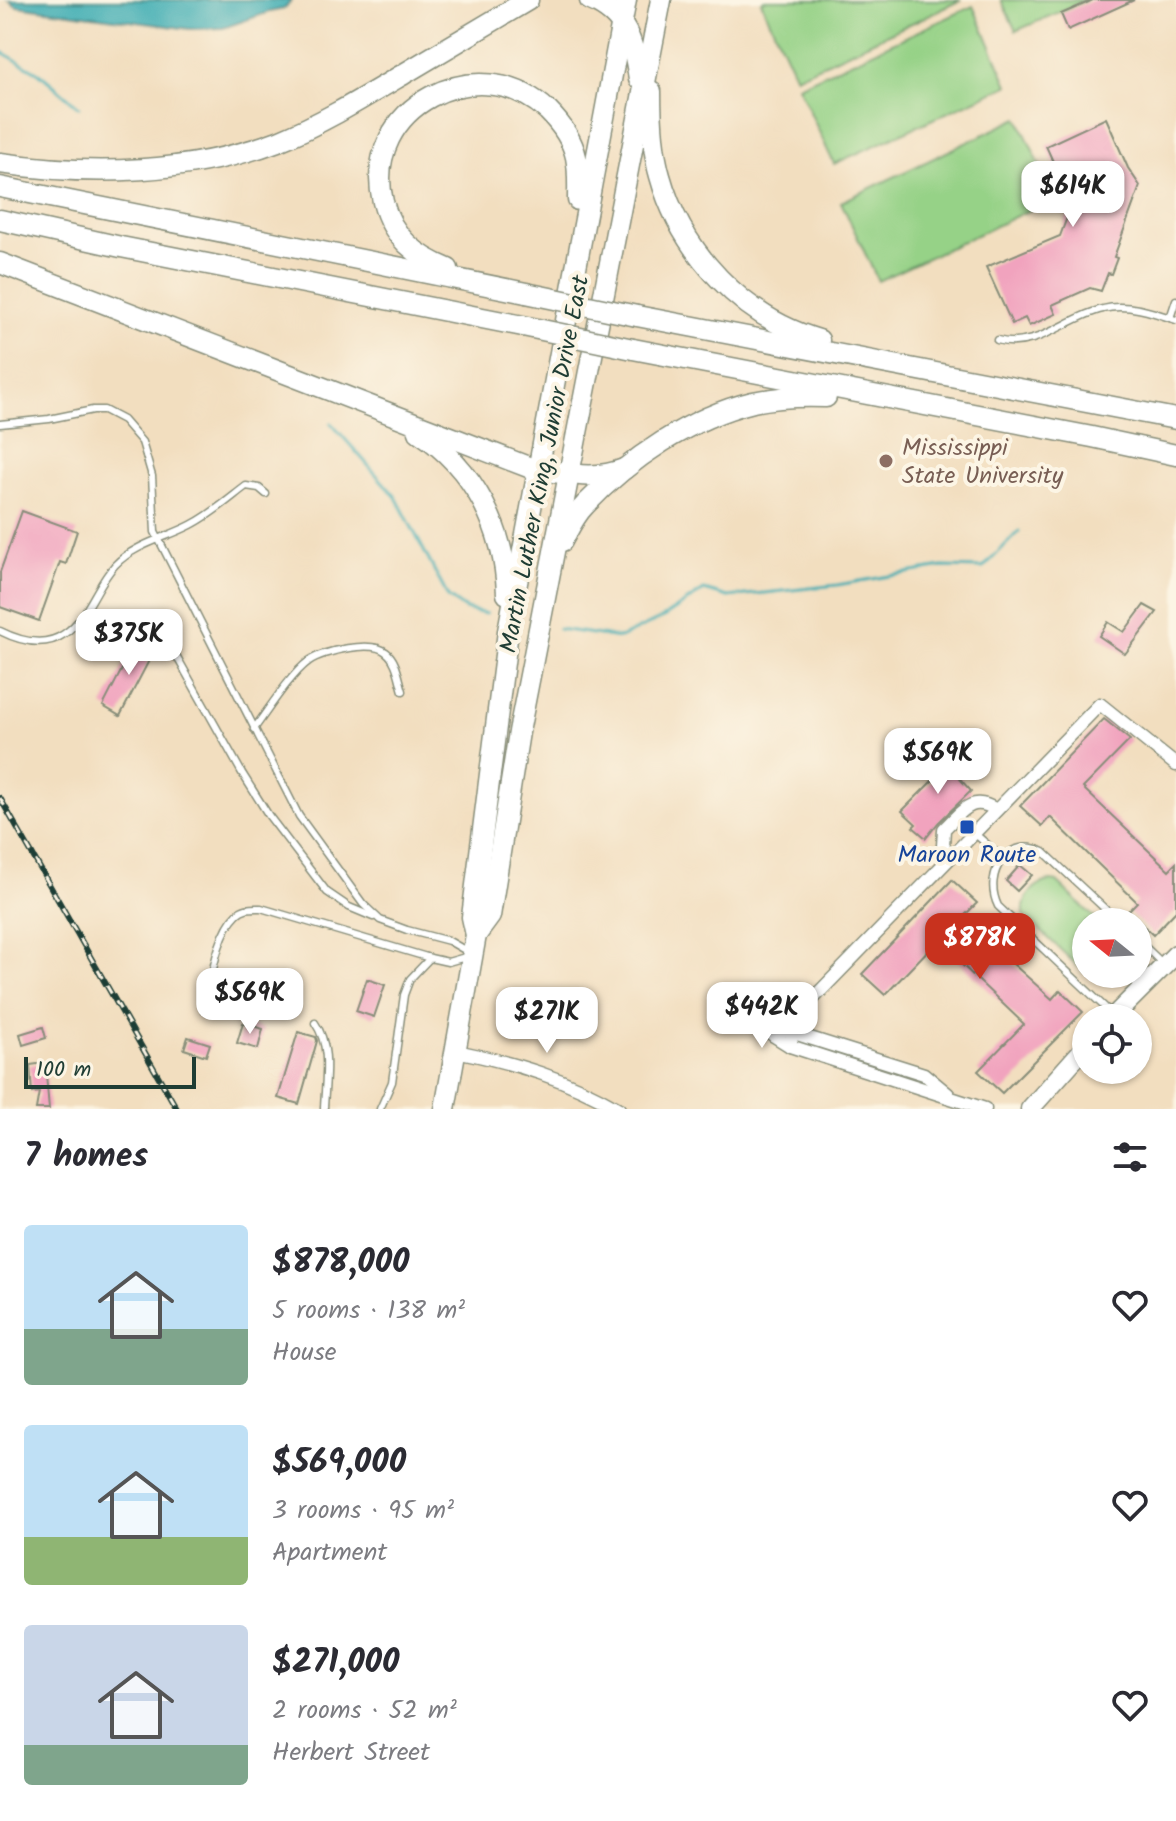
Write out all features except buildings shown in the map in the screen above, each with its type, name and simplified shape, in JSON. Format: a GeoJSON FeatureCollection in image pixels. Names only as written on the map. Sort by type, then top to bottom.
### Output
{"type":"FeatureCollection","features":[{"type":"Feature","properties":{"kind":"main road"},"geometry":{"type":"LineString","coordinates":[[0,163],[134,169],[182,165],[275,142],[358,102],[529,0]]}},
{"type":"Feature","properties":{"kind":"main road"},"geometry":{"type":"LineString","coordinates":[[590,0],[601,4],[621,22],[634,44],[642,95]]}},
{"type":"Feature","properties":{"kind":"main road","name":"Martin Luther King, Junior Drive East"},"geometry":{"type":"LineString","coordinates":[[445,1109],[474,945],[472,917],[508,631],[626,0]]}},
{"type":"Feature","properties":{"kind":"main road","name":"Martin Luther King, Junior Drive East"},"geometry":{"type":"LineString","coordinates":[[474,945],[490,916],[519,732],[661,0]]}},
{"type":"Feature","properties":{"kind":"main road"},"geometry":{"type":"LineString","coordinates":[[650,55],[651,121],[659,173],[679,225],[715,275],[743,300],[796,332],[876,353],[913,367]]}},
{"type":"Feature","properties":{"kind":"main road"},"geometry":{"type":"LineString","coordinates":[[489,285],[421,257],[400,238],[385,211],[380,178],[387,145],[405,117],[430,96],[467,84],[499,85],[528,96],[552,114],[562,127],[576,158],[579,240]]}},
{"type":"Feature","properties":{"kind":"main road"},"geometry":{"type":"LineString","coordinates":[[0,187],[637,316],[1176,419]]}},
{"type":"Feature","properties":{"kind":"main road"},"geometry":{"type":"LineString","coordinates":[[0,220],[137,250],[1176,455]]}},
{"type":"Feature","properties":{"kind":"main road"},"geometry":{"type":"LineString","coordinates":[[0,263],[536,470],[590,477],[624,469]]}},
{"type":"Feature","properties":{"kind":"main road"},"geometry":{"type":"LineString","coordinates":[[553,554],[585,505],[624,469],[672,437],[730,408],[770,399],[833,397],[975,416]]}},
{"type":"Feature","properties":{"kind":"main road"},"geometry":{"type":"LineString","coordinates":[[392,414],[432,440],[452,459],[469,478],[486,507],[498,536],[506,575],[508,631]]}},
{"type":"Feature","properties":{"kind":"street"},"geometry":{"type":"LineString","coordinates":[[790,1046],[797,1015],[1100,704],[1176,765]]}},
{"type":"Feature","properties":{"kind":"street"},"geometry":{"type":"LineString","coordinates":[[952,856],[943,846],[944,829],[967,806],[987,804],[996,810]]}},
{"type":"Feature","properties":{"kind":"street"},"geometry":{"type":"LineString","coordinates":[[1126,1004],[1170,960]]}},
{"type":"Feature","properties":{"kind":"street"},"geometry":{"type":"LineString","coordinates":[[736,1010],[759,1022],[924,1074],[954,1099]]}},
{"type":"Feature","properties":{"kind":"street"},"geometry":{"type":"LineString","coordinates":[[759,1022],[790,1046],[985,1109]]}},
{"type":"Feature","properties":{"kind":"street"},"geometry":{"type":"LineString","coordinates":[[456,1051],[536,1070],[588,1090],[619,1109]]}},
{"type":"Feature","properties":{"kind":"street"},"geometry":{"type":"LineString","coordinates":[[1030,1109],[1072,1062]]}},
{"type":"Feature","properties":{"kind":"lane"},"geometry":{"type":"LineString","coordinates":[[997,340],[1016,343],[1029,340],[1104,308],[1136,308],[1173,319],[1176,300]]}},
{"type":"Feature","properties":{"kind":"lane"},"geometry":{"type":"LineString","coordinates":[[0,424],[104,410],[123,420],[142,442],[152,476],[155,532],[299,816],[363,904],[380,920]]}},
{"type":"Feature","properties":{"kind":"lane"},"geometry":{"type":"LineString","coordinates":[[0,631],[19,641],[44,642],[64,634],[91,604],[114,566],[137,548],[194,524],[246,486],[259,488],[266,494]]}},
{"type":"Feature","properties":{"kind":"lane"},"geometry":{"type":"LineString","coordinates":[[163,632],[269,816],[327,892],[349,907],[407,930],[474,945]]}},
{"type":"Feature","properties":{"kind":"lane"},"geometry":{"type":"LineString","coordinates":[[254,729],[308,661],[327,652],[379,647],[388,653],[403,691]]}},
{"type":"Feature","properties":{"kind":"lane"},"geometry":{"type":"LineString","coordinates":[[974,833],[1004,859]]}},
{"type":"Feature","properties":{"kind":"lane"},"geometry":{"type":"LineString","coordinates":[[1100,1004],[998,906],[993,896],[992,879],[997,866],[1010,853],[1034,847],[1044,852],[1104,908]]}},
{"type":"Feature","properties":{"kind":"lane"},"geometry":{"type":"LineString","coordinates":[[204,1009],[224,935],[238,913],[248,908],[261,908],[448,962],[474,945]]}},
{"type":"Feature","properties":{"kind":"lane"},"geometry":{"type":"LineString","coordinates":[[1152,949],[1170,960]]}},
{"type":"Feature","properties":{"kind":"lane"},"geometry":{"type":"LineString","coordinates":[[380,1109],[392,1082],[404,995],[410,979],[430,958]]}},
{"type":"Feature","properties":{"kind":"lane"},"geometry":{"type":"LineString","coordinates":[[315,1023],[324,1035],[324,1109]]}},
{"type":"Feature","properties":{"kind":"green space"},"geometry":{"type":"Polygon","coordinates":[[[961,0],[796,77],[761,2],[961,0]]]}},
{"type":"Feature","properties":{"kind":"green space"},"geometry":{"type":"Polygon","coordinates":[[[1001,0],[1086,0],[1016,31],[1001,0]]]}},
{"type":"Feature","properties":{"kind":"green space"},"geometry":{"type":"Polygon","coordinates":[[[973,6],[1008,85],[834,164],[798,86],[973,6]]]}},
{"type":"Feature","properties":{"kind":"green space"},"geometry":{"type":"Polygon","coordinates":[[[1018,118],[1055,198],[878,281],[841,202],[1018,118]]]}},
{"type":"Feature","properties":{"kind":"green space"},"geometry":{"type":"Polygon","coordinates":[[[1045,882],[1057,882],[1084,908],[1072,908],[1072,961],[1024,915],[1025,903],[1031,892],[1045,882]]]}},
{"type":"Feature","properties":{"kind":"water"},"geometry":{"type":"Polygon","coordinates":[[[8,0],[292,0],[284,9],[223,28],[190,29],[17,6],[8,0]]]}},
{"type":"Feature","properties":{"kind":"waterway"},"geometry":{"type":"LineString","coordinates":[[0,51],[39,73],[79,107]]}},
{"type":"Feature","properties":{"kind":"waterway"},"geometry":{"type":"LineString","coordinates":[[331,423],[396,497],[448,597],[465,609],[486,614]]}},
{"type":"Feature","properties":{"kind":"waterway"},"geometry":{"type":"LineString","coordinates":[[559,629],[620,638],[662,618],[704,590],[728,597],[837,585],[942,567],[983,568],[1019,531]]}},
{"type":"Feature","properties":{"kind":"railway"},"geometry":{"type":"LineString","coordinates":[[0,798],[177,1109]]}},
{"type":"Feature","properties":{"kind":"place","name":"Mississippi State University"},"geometry":{"type":"Point","coordinates":[886,461]}},
{"type":"Feature","properties":{"kind":"place","name":"Maroon Route"},"geometry":{"type":"Point","coordinates":[967,827]}}]}
